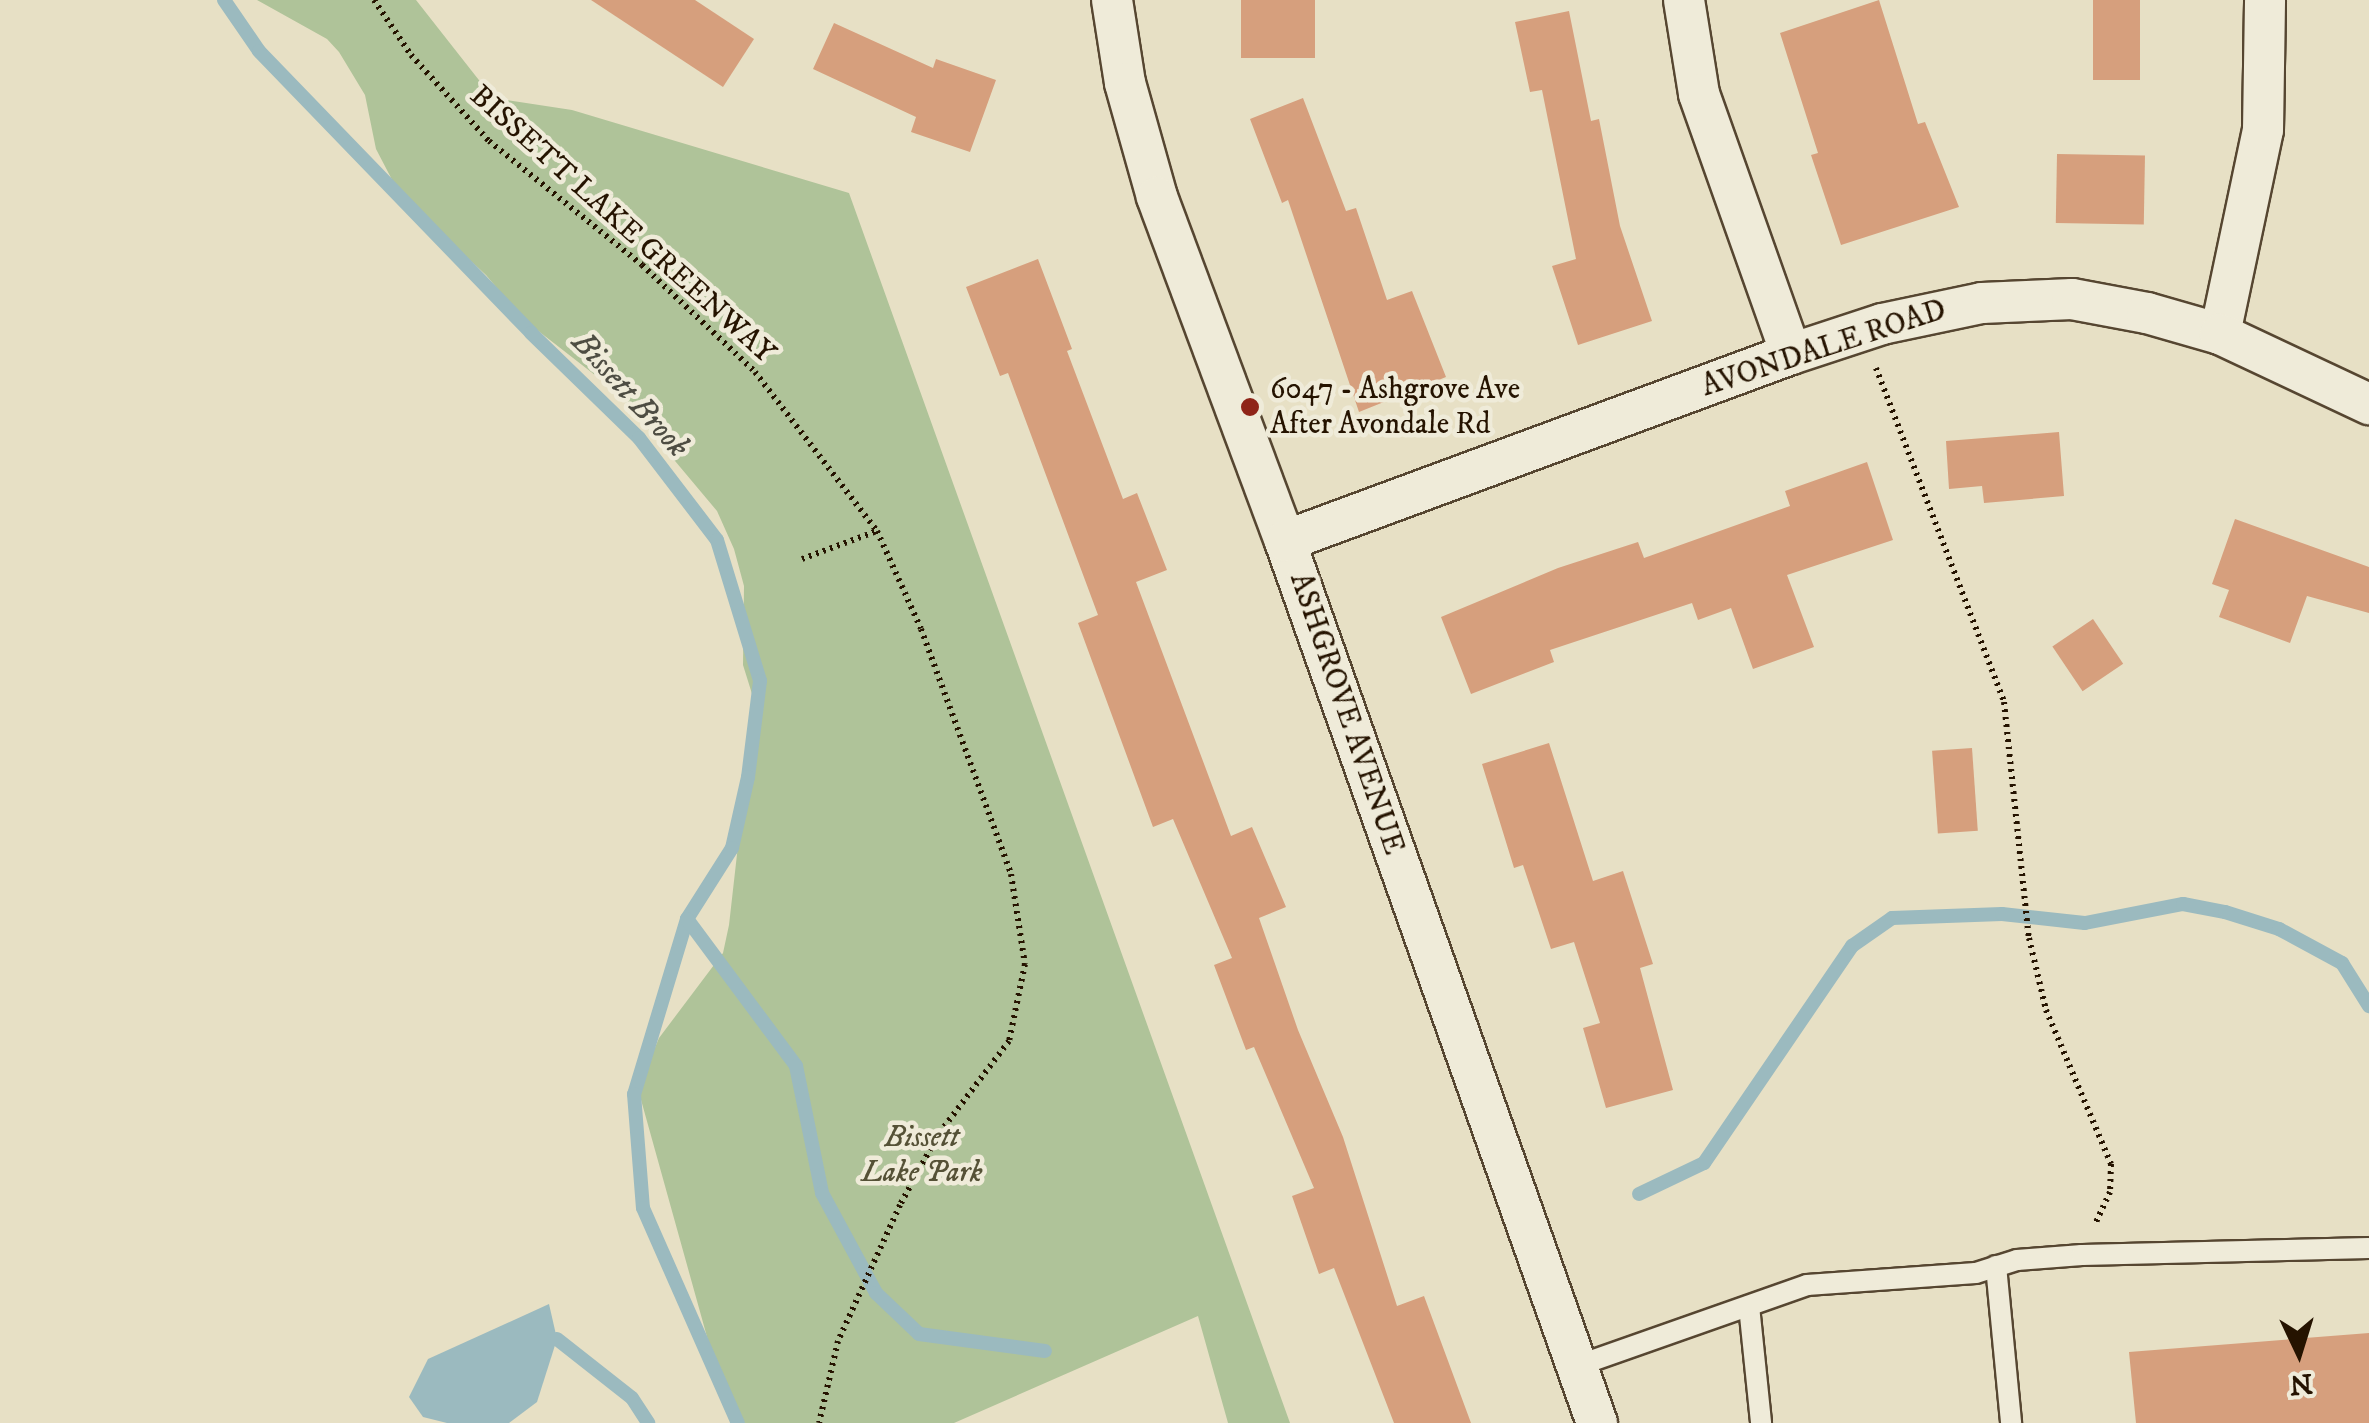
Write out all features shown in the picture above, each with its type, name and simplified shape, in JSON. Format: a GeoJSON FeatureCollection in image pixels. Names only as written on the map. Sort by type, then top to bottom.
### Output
{"type":"FeatureCollection","features":[{"type":"Feature","properties":{"kind":"street","name":"ASHGROVE AVENUE"},"geometry":{"type":"LineString","coordinates":[[1112,0],[1134,118],[1158,197],[1285,541],[1597,1423]]}},
{"type":"Feature","properties":{"kind":"street"},"geometry":{"type":"LineString","coordinates":[[1684,0],[1700,94],[1792,354]]}},
{"type":"Feature","properties":{"kind":"street"},"geometry":{"type":"LineString","coordinates":[[2220,334],[2263,130],[2265,0]]}},
{"type":"Feature","properties":{"kind":"street","name":"AVONDALE ROAD"},"geometry":{"type":"LineString","coordinates":[[1285,541],[1792,354],[1862,331],[1982,302],[2072,299],[2220,334],[2369,404]]}},
{"type":"Feature","properties":{"kind":"lane"},"geometry":{"type":"LineString","coordinates":[[1577,1366],[1806,1285],[1976,1273],[2017,1260],[2082,1255],[2369,1248]]}},
{"type":"Feature","properties":{"kind":"lane"},"geometry":{"type":"LineString","coordinates":[[1996,1266],[2011,1423]]}},
{"type":"Feature","properties":{"kind":"lane"},"geometry":{"type":"LineString","coordinates":[[1748,1306],[1760,1423]]}},
{"type":"Feature","properties":{"kind":"path","name":"BISSETT LAKE GREENWAY"},"geometry":{"type":"LineString","coordinates":[[374,0],[411,55],[490,141],[642,265],[755,372],[877,531],[922,629],[1011,874],[1025,964],[1009,1041],[938,1135],[900,1205],[838,1340],[819,1423]]}},
{"type":"Feature","properties":{"kind":"path"},"geometry":{"type":"LineString","coordinates":[[1862,331],[2004,702],[2029,938],[2046,1010],[2111,1164],[2110,1192],[2082,1255]]}},
{"type":"Feature","properties":{"kind":"path"},"geometry":{"type":"LineString","coordinates":[[802,558],[877,531]]}},
{"type":"Feature","properties":{"kind":"green space","name":"Bissett Lake Park"},"geometry":{"type":"Polygon","coordinates":[[[257,0],[416,0],[493,98],[572,110],[849,193],[1290,1423],[1228,1423],[1198,1316],[954,1423],[731,1423],[638,1089],[659,1038],[723,953],[729,925],[747,766],[758,713],[743,665],[744,586],[734,549],[717,511],[618,393],[523,319],[486,275],[400,195],[376,149],[365,95],[339,52],[327,39],[257,0]]]}},
{"type":"Feature","properties":{"kind":"water"},"geometry":{"type":"Polygon","coordinates":[[[549,1304],[557,1339],[537,1402],[509,1423],[447,1423],[423,1417],[409,1397],[428,1359],[549,1304]]]}},
{"type":"Feature","properties":{"kind":"building"},"geometry":{"type":"Polygon","coordinates":[[[591,0],[695,0],[754,39],[723,87],[591,0]]]}},
{"type":"Feature","properties":{"kind":"building"},"geometry":{"type":"Polygon","coordinates":[[[1241,0],[1315,0],[1315,58],[1241,58],[1241,0]]]}},
{"type":"Feature","properties":{"kind":"building"},"geometry":{"type":"Polygon","coordinates":[[[1879,0],[1918,124],[1925,122],[1959,207],[1841,245],[1811,155],[1818,153],[1780,33],[1879,0]]]}},
{"type":"Feature","properties":{"kind":"building"},"geometry":{"type":"Polygon","coordinates":[[[2093,0],[2140,0],[2140,80],[2093,80],[2093,0]]]}},
{"type":"Feature","properties":{"kind":"building"},"geometry":{"type":"Polygon","coordinates":[[[1569,11],[1591,121],[1599,119],[1620,226],[1652,321],[1578,345],[1552,266],[1576,259],[1542,90],[1530,92],[1515,22],[1569,11]]]}},
{"type":"Feature","properties":{"kind":"building"},"geometry":{"type":"Polygon","coordinates":[[[834,23],[933,68],[936,59],[996,80],[970,152],[911,132],[916,117],[813,69],[834,23]]]}},
{"type":"Feature","properties":{"kind":"building"},"geometry":{"type":"Polygon","coordinates":[[[1303,98],[1346,211],[1356,208],[1387,300],[1412,291],[1446,377],[1359,412],[1288,200],[1282,203],[1250,119],[1303,98]]]}},
{"type":"Feature","properties":{"kind":"building"},"geometry":{"type":"Polygon","coordinates":[[[2057,154],[2145,156],[2144,225],[2056,223],[2057,154]]]}},
{"type":"Feature","properties":{"kind":"building"},"geometry":{"type":"Polygon","coordinates":[[[1038,259],[1072,349],[1067,351],[1123,499],[1137,493],[1167,570],[1136,582],[1231,836],[1252,827],[1286,907],[1259,918],[1298,1030],[1343,1137],[1397,1306],[1424,1296],[1471,1423],[1394,1423],[1334,1268],[1319,1274],[1292,1196],[1314,1188],[1254,1047],[1246,1050],[1214,965],[1232,958],[1173,819],[1153,827],[1078,623],[1098,615],[1008,373],[1000,376],[966,287],[1038,259]]]}},
{"type":"Feature","properties":{"kind":"building"},"geometry":{"type":"Polygon","coordinates":[[[2059,432],[2064,496],[1984,503],[1982,486],[1949,489],[1946,441],[2059,432]]]}},
{"type":"Feature","properties":{"kind":"building"},"geometry":{"type":"Polygon","coordinates":[[[1867,462],[1893,540],[1787,575],[1814,647],[1753,669],[1731,608],[1698,620],[1692,603],[1550,650],[1554,662],[1471,694],[1441,617],[1558,568],[1638,542],[1644,558],[1790,506],[1785,491],[1867,462]]]}},
{"type":"Feature","properties":{"kind":"building"},"geometry":{"type":"Polygon","coordinates":[[[2235,519],[2369,567],[2369,613],[2307,596],[2290,643],[2219,617],[2229,590],[2212,584],[2235,519]]]}},
{"type":"Feature","properties":{"kind":"building"},"geometry":{"type":"Polygon","coordinates":[[[2093,619],[2123,664],[2083,691],[2052,646],[2093,619]]]}},
{"type":"Feature","properties":{"kind":"building"},"geometry":{"type":"Polygon","coordinates":[[[1549,743],[1593,881],[1623,871],[1653,964],[1640,968],[1673,1090],[1606,1108],[1583,1028],[1600,1023],[1574,942],[1551,949],[1523,865],[1514,868],[1482,764],[1549,743]]]}},
{"type":"Feature","properties":{"kind":"building"},"geometry":{"type":"Polygon","coordinates":[[[1972,748],[1978,831],[1938,834],[1932,751],[1972,748]]]}},
{"type":"Feature","properties":{"kind":"building"},"geometry":{"type":"Polygon","coordinates":[[[2369,1333],[2369,1423],[2136,1423],[2129,1352],[2369,1333]]]}},
{"type":"Feature","properties":{"kind":"waterway","name":"Bissett Brook"},"geometry":{"type":"LineString","coordinates":[[224,0],[259,51],[531,333],[639,438],[717,540],[760,681],[748,777],[732,848],[687,919],[634,1094],[643,1208],[738,1423]]}},
{"type":"Feature","properties":{"kind":"waterway"},"geometry":{"type":"LineString","coordinates":[[1639,1194],[1704,1163],[1852,946],[1892,918],[2002,914],[2085,923],[2183,904],[2279,929],[2342,963],[2369,1006]]}},
{"type":"Feature","properties":{"kind":"waterway"},"geometry":{"type":"LineString","coordinates":[[687,919],[796,1066],[822,1193],[876,1293],[919,1334],[1045,1351]]}},
{"type":"Feature","properties":{"kind":"waterway"},"geometry":{"type":"LineString","coordinates":[[557,1339],[632,1398],[648,1423]]}},
{"type":"Feature","properties":{"kind":"place","name":"6047 - Ashgrove Ave After Avondale Rd"},"geometry":{"type":"Point","coordinates":[1250,407]}}]}
